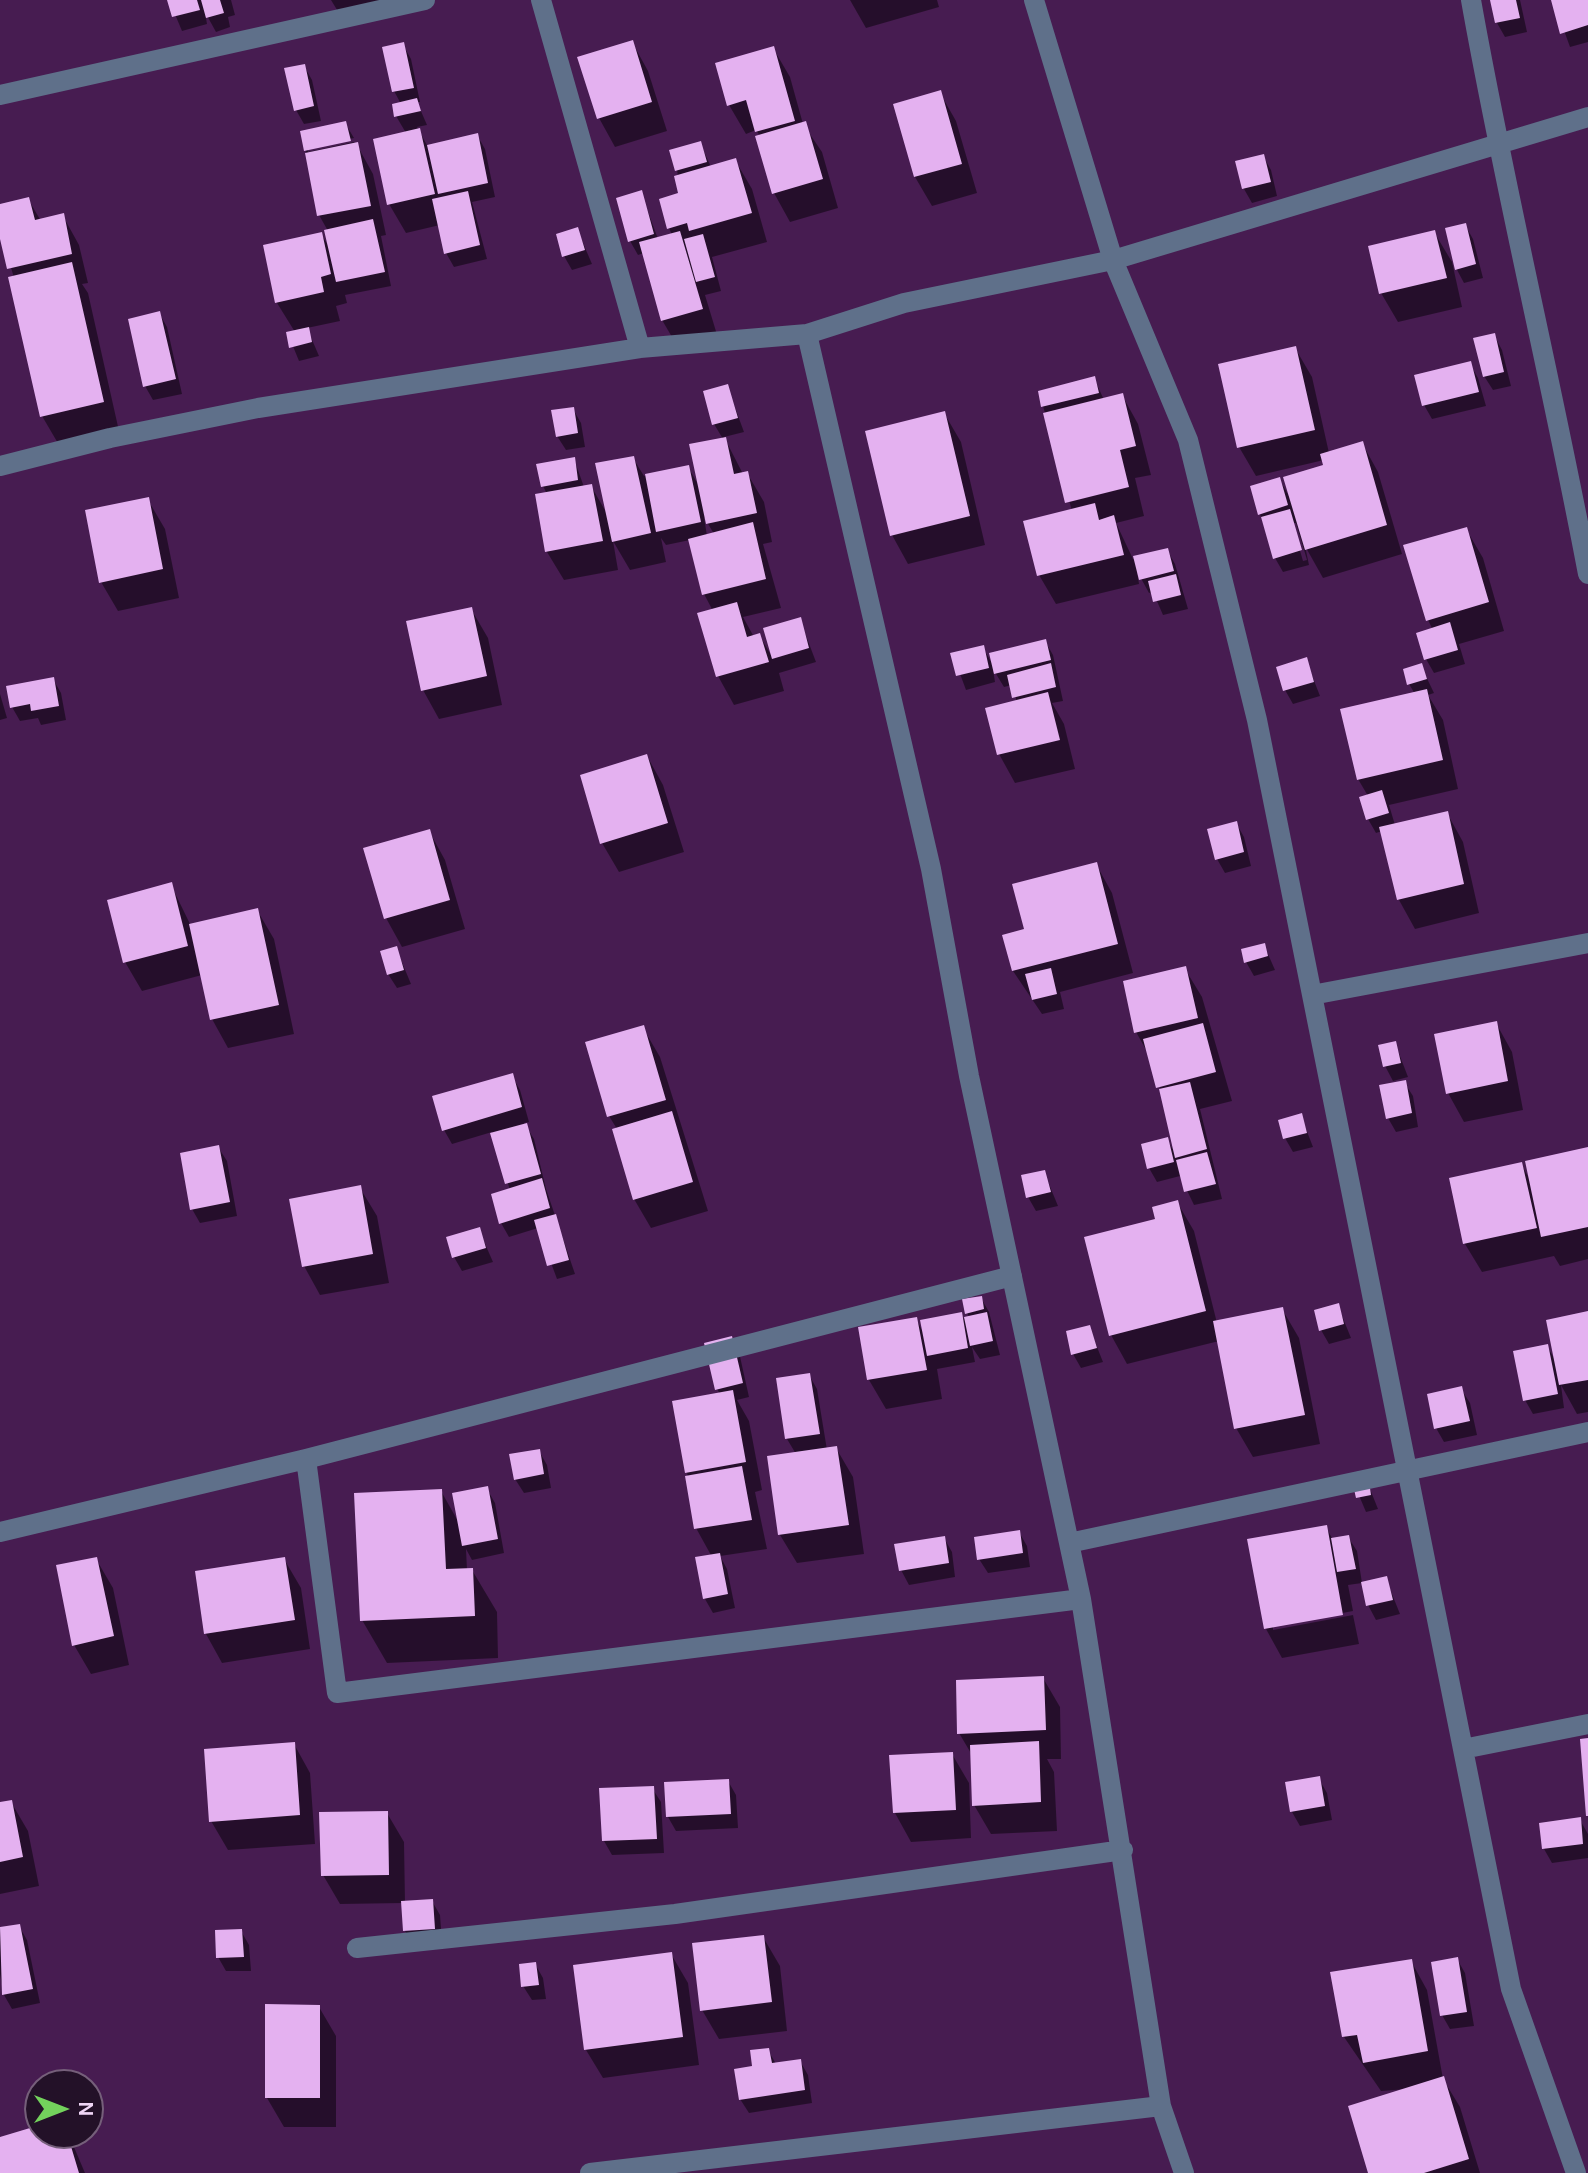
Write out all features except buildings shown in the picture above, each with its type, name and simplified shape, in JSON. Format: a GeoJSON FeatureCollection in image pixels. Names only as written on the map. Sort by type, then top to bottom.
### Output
{"type":"FeatureCollection","features":[{"type":"Feature","properties":{"kind":"street"},"geometry":{"type":"LineString","coordinates":[[0,95],[425,0]]}},
{"type":"Feature","properties":{"kind":"street"},"geometry":{"type":"LineString","coordinates":[[541,0],[640,348]]}},
{"type":"Feature","properties":{"kind":"street"},"geometry":{"type":"LineString","coordinates":[[1034,0],[1113,260],[1188,440],[1257,720],[1511,1989],[1576,2173]]}},
{"type":"Feature","properties":{"kind":"street"},"geometry":{"type":"LineString","coordinates":[[1471,0],[1497,143],[1554,394],[1588,574]]}},
{"type":"Feature","properties":{"kind":"street"},"geometry":{"type":"LineString","coordinates":[[0,466],[110,438],[258,408],[640,348],[807,334],[904,303],[1113,260],[1588,117]]}},
{"type":"Feature","properties":{"kind":"street"},"geometry":{"type":"LineString","coordinates":[[807,334],[931,869],[969,1076],[1081,1599],[1161,2106],[1184,2173]]}},
{"type":"Feature","properties":{"kind":"street"},"geometry":{"type":"LineString","coordinates":[[1312,995],[1588,943]]}},
{"type":"Feature","properties":{"kind":"street"},"geometry":{"type":"LineString","coordinates":[[0,1532],[306,1459],[1012,1276]]}},
{"type":"Feature","properties":{"kind":"street"},"geometry":{"type":"LineString","coordinates":[[1069,1543],[1588,1432]]}},
{"type":"Feature","properties":{"kind":"street"},"geometry":{"type":"LineString","coordinates":[[306,1459],[337,1693],[1081,1599]]}},
{"type":"Feature","properties":{"kind":"street"},"geometry":{"type":"LineString","coordinates":[[1463,1749],[1588,1724]]}},
{"type":"Feature","properties":{"kind":"street"},"geometry":{"type":"LineString","coordinates":[[357,1948],[675,1914],[1123,1850]]}},
{"type":"Feature","properties":{"kind":"street"},"geometry":{"type":"LineString","coordinates":[[590,2173],[1161,2106]]}}]}
